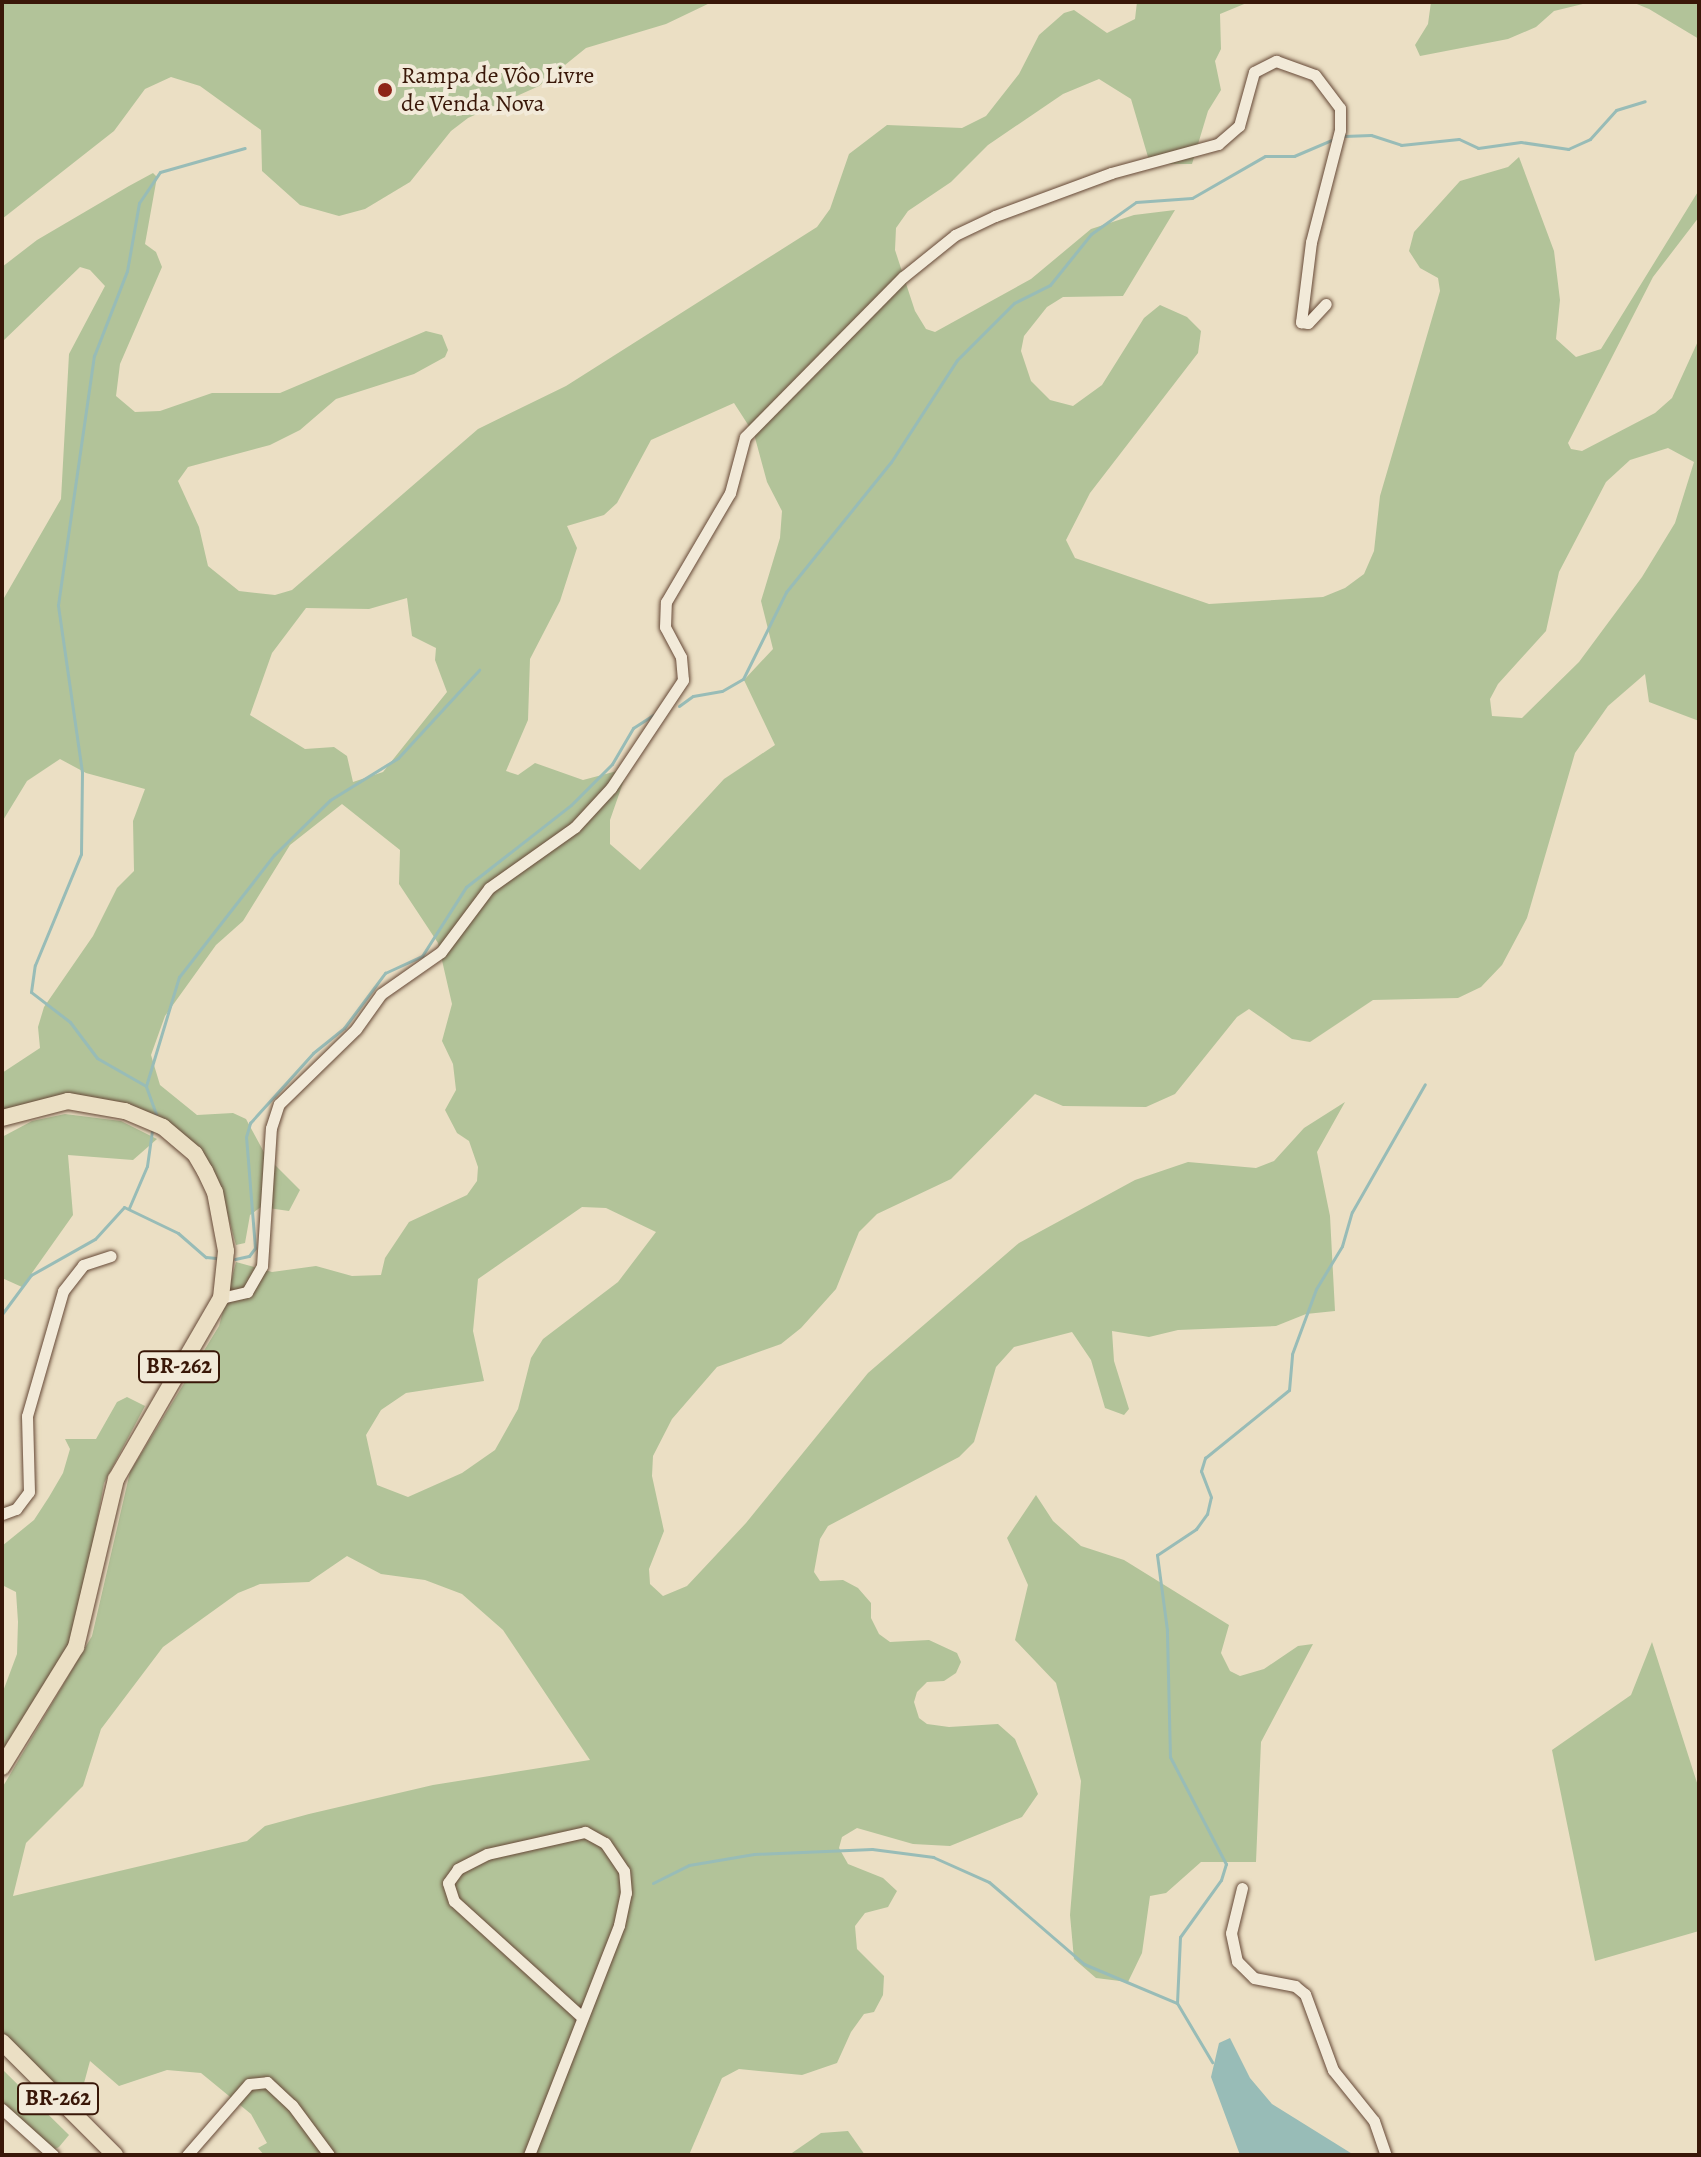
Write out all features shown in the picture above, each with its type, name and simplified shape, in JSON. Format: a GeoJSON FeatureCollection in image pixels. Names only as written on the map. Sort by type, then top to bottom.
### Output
{"type":"FeatureCollection","features":[{"type":"Feature","properties":{"kind":"highway","name":"BR-262"},"geometry":{"type":"LineString","coordinates":[[2,1118],[45,1103],[95,1103],[145,1117],[179,1137],[215,1192],[225,1237],[221,1298],[126,1458],[108,1507],[91,1599],[76,1647],[2,1767]]}},
{"type":"Feature","properties":{"kind":"highway","name":"BR-262"},"geometry":{"type":"LineString","coordinates":[[2,2042],[115,2155]]}},
{"type":"Feature","properties":{"kind":"street"},"geometry":{"type":"LineString","coordinates":[[221,1298],[247,1292],[262,1266],[271,1128],[279,1104],[356,1029],[381,994],[441,952],[489,888],[575,827],[611,788],[683,680],[681,657],[665,627],[666,602],[685,561],[726,503],[745,437],[903,277],[976,224],[1111,173],[1218,144],[1239,126],[1254,72],[1276,61],[1315,75],[1340,108],[1340,130],[1308,256],[1301,322],[1308,323],[1326,304]]}},
{"type":"Feature","properties":{"kind":"street"},"geometry":{"type":"LineString","coordinates":[[2,1514],[16,1509],[29,1492],[27,1416],[63,1291],[83,1265],[111,1256]]}},
{"type":"Feature","properties":{"kind":"street"},"geometry":{"type":"LineString","coordinates":[[529,2155],[625,1906],[624,1871],[605,1843],[593,1834],[576,1832],[487,1854],[458,1869],[448,1883],[454,1901],[581,2016]]}},
{"type":"Feature","properties":{"kind":"street"},"geometry":{"type":"LineString","coordinates":[[1242,1888],[1231,1933],[1237,1961],[1254,1978],[1295,1986],[1305,1994],[1333,2070],[1374,2121],[1386,2155]]}},
{"type":"Feature","properties":{"kind":"street"},"geometry":{"type":"LineString","coordinates":[[187,2155],[249,2084],[267,2082],[292,2105],[329,2155]]}},
{"type":"Feature","properties":{"kind":"street"},"geometry":{"type":"LineString","coordinates":[[2,2109],[53,2155]]}},
{"type":"Feature","properties":{"kind":"green space"},"geometry":{"type":"Polygon","coordinates":[[[2,2],[712,2],[666,24],[586,48],[539,86],[468,118],[451,131],[410,182],[365,209],[339,216],[300,205],[262,171],[261,130],[200,86],[171,77],[145,89],[114,131],[2,219],[2,2]]]}},
{"type":"Feature","properties":{"kind":"green space"},"geometry":{"type":"Polygon","coordinates":[[[1137,2],[1249,2],[1220,14],[1221,49],[1215,61],[1221,90],[1208,111],[1192,164],[1156,164],[1148,157],[1131,99],[1099,79],[1063,94],[988,145],[951,182],[908,211],[896,228],[895,250],[915,311],[926,329],[935,332],[1031,279],[1091,229],[1134,215],[1175,210],[1123,296],[1063,297],[1047,307],[1024,336],[1021,351],[1031,381],[1050,400],[1073,406],[1102,385],[1144,318],[1160,305],[1187,317],[1201,331],[1198,353],[1090,493],[1066,540],[1075,558],[1209,604],[1323,597],[1345,588],[1364,574],[1374,551],[1380,496],[1440,291],[1438,278],[1420,268],[1409,251],[1414,232],[1460,181],[1508,167],[1519,157],[1554,251],[1560,300],[1556,339],[1576,357],[1601,349],[1699,190],[1699,217],[1653,277],[1568,443],[1571,449],[1582,451],[1655,413],[1672,398],[1699,339],[1699,721],[1649,702],[1645,674],[1608,706],[1575,753],[1527,918],[1502,965],[1481,987],[1458,998],[1373,1000],[1310,1042],[1292,1039],[1249,1009],[1237,1017],[1175,1094],[1146,1107],[1063,1106],[1035,1094],[951,1179],[877,1214],[859,1232],[836,1289],[801,1328],[781,1344],[717,1367],[672,1419],[653,1456],[652,1476],[664,1531],[649,1569],[650,1584],[663,1596],[687,1586],[746,1523],[868,1373],[1019,1243],[1135,1180],[1188,1162],[1256,1168],[1274,1161],[1304,1128],[1345,1102],[1317,1152],[1330,1216],[1335,1311],[1306,1314],[1276,1326],[1178,1330],[1149,1337],[1112,1331],[1114,1361],[1129,1409],[1124,1415],[1105,1408],[1091,1360],[1072,1332],[1014,1347],[996,1367],[974,1442],[959,1457],[828,1526],[820,1539],[814,1572],[820,1581],[843,1580],[858,1588],[871,1603],[871,1618],[879,1634],[890,1642],[929,1640],[957,1653],[961,1662],[956,1673],[944,1681],[927,1682],[917,1692],[914,1702],[919,1718],[927,1724],[949,1727],[998,1724],[1015,1739],[1038,1794],[1022,1817],[950,1846],[913,1844],[857,1828],[842,1837],[839,1848],[848,1864],[883,1878],[897,1891],[888,1907],[865,1913],[855,1926],[857,1949],[884,1976],[883,1995],[874,2012],[864,2014],[851,2032],[837,2063],[802,2075],[739,2069],[722,2078],[689,2155],[264,2155],[258,2148],[267,2143],[251,2114],[201,2073],[167,2070],[119,2086],[90,2061],[80,2098],[68,2104],[2,2040],[2,1788],[92,1636],[130,1472],[219,1326],[236,1262],[272,1272],[316,1266],[352,1276],[381,1275],[385,1258],[409,1222],[467,1195],[477,1181],[478,1167],[469,1141],[457,1133],[445,1110],[456,1090],[453,1064],[442,1041],[452,1004],[438,943],[399,884],[400,850],[342,804],[290,845],[243,921],[216,945],[165,1016],[151,1055],[160,1085],[197,1115],[233,1113],[246,1119],[266,1156],[300,1190],[289,1211],[261,1207],[250,1215],[245,1243],[236,1245],[218,1180],[152,1114],[126,1103],[86,1096],[2,1116],[2,1073],[40,1048],[38,1027],[44,1007],[93,936],[117,888],[134,871],[133,821],[145,789],[86,773],[60,759],[27,781],[2,822],[4,598],[61,499],[69,354],[105,286],[90,270],[80,267],[2,342],[2,267],[37,240],[129,186],[153,173],[157,177],[145,244],[156,252],[162,267],[120,364],[116,396],[135,412],[160,411],[212,393],[280,393],[426,331],[442,335],[448,350],[445,357],[414,374],[336,399],[300,430],[270,445],[188,467],[178,481],[199,527],[208,566],[239,591],[275,595],[292,590],[478,429],[566,386],[817,227],[830,209],[849,154],[887,125],[962,128],[986,116],[1019,74],[1039,35],[1064,13],[1074,10],[1107,33],[1135,19],[1137,2]],[[734,403],[651,440],[617,503],[604,515],[567,526],[577,548],[560,601],[530,659],[528,720],[506,771],[518,775],[535,763],[583,780],[617,771],[624,780],[610,820],[610,844],[640,870],[724,779],[775,745],[744,680],[773,649],[761,601],[780,538],[782,511],[767,482],[754,434],[734,403]],[[1668,448],[1630,460],[1606,482],[1559,572],[1546,631],[1498,684],[1490,699],[1492,716],[1522,718],[1579,662],[1642,577],[1675,523],[1694,462],[1668,448]],[[407,598],[369,609],[306,608],[272,653],[250,715],[305,749],[334,747],[347,756],[353,782],[383,772],[447,692],[435,660],[436,648],[412,636],[407,598]],[[582,1207],[478,1279],[473,1331],[484,1381],[406,1393],[381,1410],[366,1435],[377,1485],[408,1497],[462,1473],[495,1450],[518,1409],[531,1358],[543,1339],[618,1282],[656,1232],[606,1208],[582,1207]],[[347,1556],[309,1582],[260,1584],[238,1593],[163,1647],[101,1729],[83,1786],[26,1843],[13,1896],[247,1841],[265,1826],[309,1814],[433,1785],[590,1760],[503,1630],[462,1594],[425,1580],[381,1574],[347,1556]]]}},
{"type":"Feature","properties":{"kind":"green space"},"geometry":{"type":"Polygon","coordinates":[[[1431,2],[1591,2],[1554,11],[1536,27],[1508,39],[1420,56],[1415,45],[1428,24],[1431,2]]]}},
{"type":"Feature","properties":{"kind":"green space"},"geometry":{"type":"Polygon","coordinates":[[[1632,2],[1699,2],[1699,39],[1649,9],[1632,2]]]}},
{"type":"Feature","properties":{"kind":"green space"},"geometry":{"type":"Polygon","coordinates":[[[65,1114],[121,1121],[157,1139],[133,1160],[68,1155],[73,1215],[22,1287],[2,1278],[2,1137],[32,1121],[65,1114]]]}},
{"type":"Feature","properties":{"kind":"green space"},"geometry":{"type":"Polygon","coordinates":[[[127,1397],[145,1406],[104,1483],[81,1609],[70,1642],[2,1751],[2,1694],[17,1654],[18,1622],[16,1592],[2,1585],[2,1546],[34,1520],[49,1497],[63,1473],[70,1449],[65,1439],[96,1439],[117,1402],[127,1397]]]}},
{"type":"Feature","properties":{"kind":"green space"},"geometry":{"type":"Polygon","coordinates":[[[1036,1495],[1053,1521],[1081,1546],[1124,1560],[1229,1625],[1221,1653],[1230,1671],[1240,1676],[1264,1669],[1298,1646],[1313,1644],[1261,1742],[1256,1862],[1201,1862],[1166,1893],[1150,1896],[1142,1953],[1128,1982],[1096,1978],[1074,1959],[1070,1915],[1081,1781],[1056,1683],[1015,1640],[1028,1585],[1007,1538],[1036,1495]]]}},
{"type":"Feature","properties":{"kind":"green space"},"geometry":{"type":"Polygon","coordinates":[[[1652,1642],[1699,1789],[1699,1931],[1595,1961],[1552,1750],[1631,1695],[1652,1642]]]}},
{"type":"Feature","properties":{"kind":"green space"},"geometry":{"type":"Polygon","coordinates":[[[2,2069],[69,2135],[59,2147],[53,2150],[2,2105],[2,2069]]]}},
{"type":"Feature","properties":{"kind":"green space"},"geometry":{"type":"Polygon","coordinates":[[[848,2131],[865,2155],[789,2155],[821,2133],[848,2131]]]}},
{"type":"Feature","properties":{"kind":"water"},"geometry":{"type":"Polygon","coordinates":[[[1230,2038],[1250,2078],[1272,2104],[1354,2155],[1240,2155],[1211,2077],[1219,2043],[1230,2038]]]}},
{"type":"Feature","properties":{"kind":"waterway"},"geometry":{"type":"LineString","coordinates":[[1344,136],[1371,135],[1401,145],[1459,139],[1478,148],[1521,142],[1568,149],[1590,139],[1616,110],[1645,101]]}},
{"type":"Feature","properties":{"kind":"waterway"},"geometry":{"type":"LineString","coordinates":[[679,706],[693,696],[722,691],[743,679],[786,592],[891,462],[957,360],[1014,303],[1050,285],[1091,234],[1136,202],[1192,198],[1265,156],[1294,156],[1334,139]]}},
{"type":"Feature","properties":{"kind":"waterway"},"geometry":{"type":"LineString","coordinates":[[156,1114],[146,1086],[97,1058],[70,1022],[31,992],[35,965],[81,854],[82,772],[58,605],[94,356],[127,271],[139,203],[160,172],[245,148]]}},
{"type":"Feature","properties":{"kind":"waterway"},"geometry":{"type":"LineString","coordinates":[[146,1086],[179,977],[274,855],[330,800],[398,758],[479,670]]}},
{"type":"Feature","properties":{"kind":"waterway"},"geometry":{"type":"LineString","coordinates":[[235,1259],[249,1256],[255,1248],[246,1137],[250,1123],[313,1053],[344,1028],[385,973],[422,956],[466,887],[571,805],[612,764],[633,728],[653,715]]}},
{"type":"Feature","properties":{"kind":"waterway"},"geometry":{"type":"LineString","coordinates":[[1177,2003],[1180,1937],[1221,1880],[1226,1864],[1170,1757],[1167,1630],[1157,1555],[1196,1529],[1207,1514],[1211,1497],[1201,1471],[1205,1458],[1289,1390],[1292,1354],[1316,1289],[1342,1246],[1352,1212],[1425,1084]]}},
{"type":"Feature","properties":{"kind":"waterway"},"geometry":{"type":"LineString","coordinates":[[129,1208],[147,1166],[152,1131]]}},
{"type":"Feature","properties":{"kind":"waterway"},"geometry":{"type":"LineString","coordinates":[[2,1314],[31,1275],[95,1239],[124,1207],[178,1233],[206,1257],[216,1258]]}},
{"type":"Feature","properties":{"kind":"waterway"},"geometry":{"type":"LineString","coordinates":[[653,1883],[689,1865],[754,1854],[872,1849],[933,1857],[989,1882],[1084,1964],[1177,2003],[1212,2062]]}},
{"type":"Feature","properties":{"kind":"place","name":"Rampa de Vôo Livre de Venda Nova"},"geometry":{"type":"Point","coordinates":[385,90]}}]}
